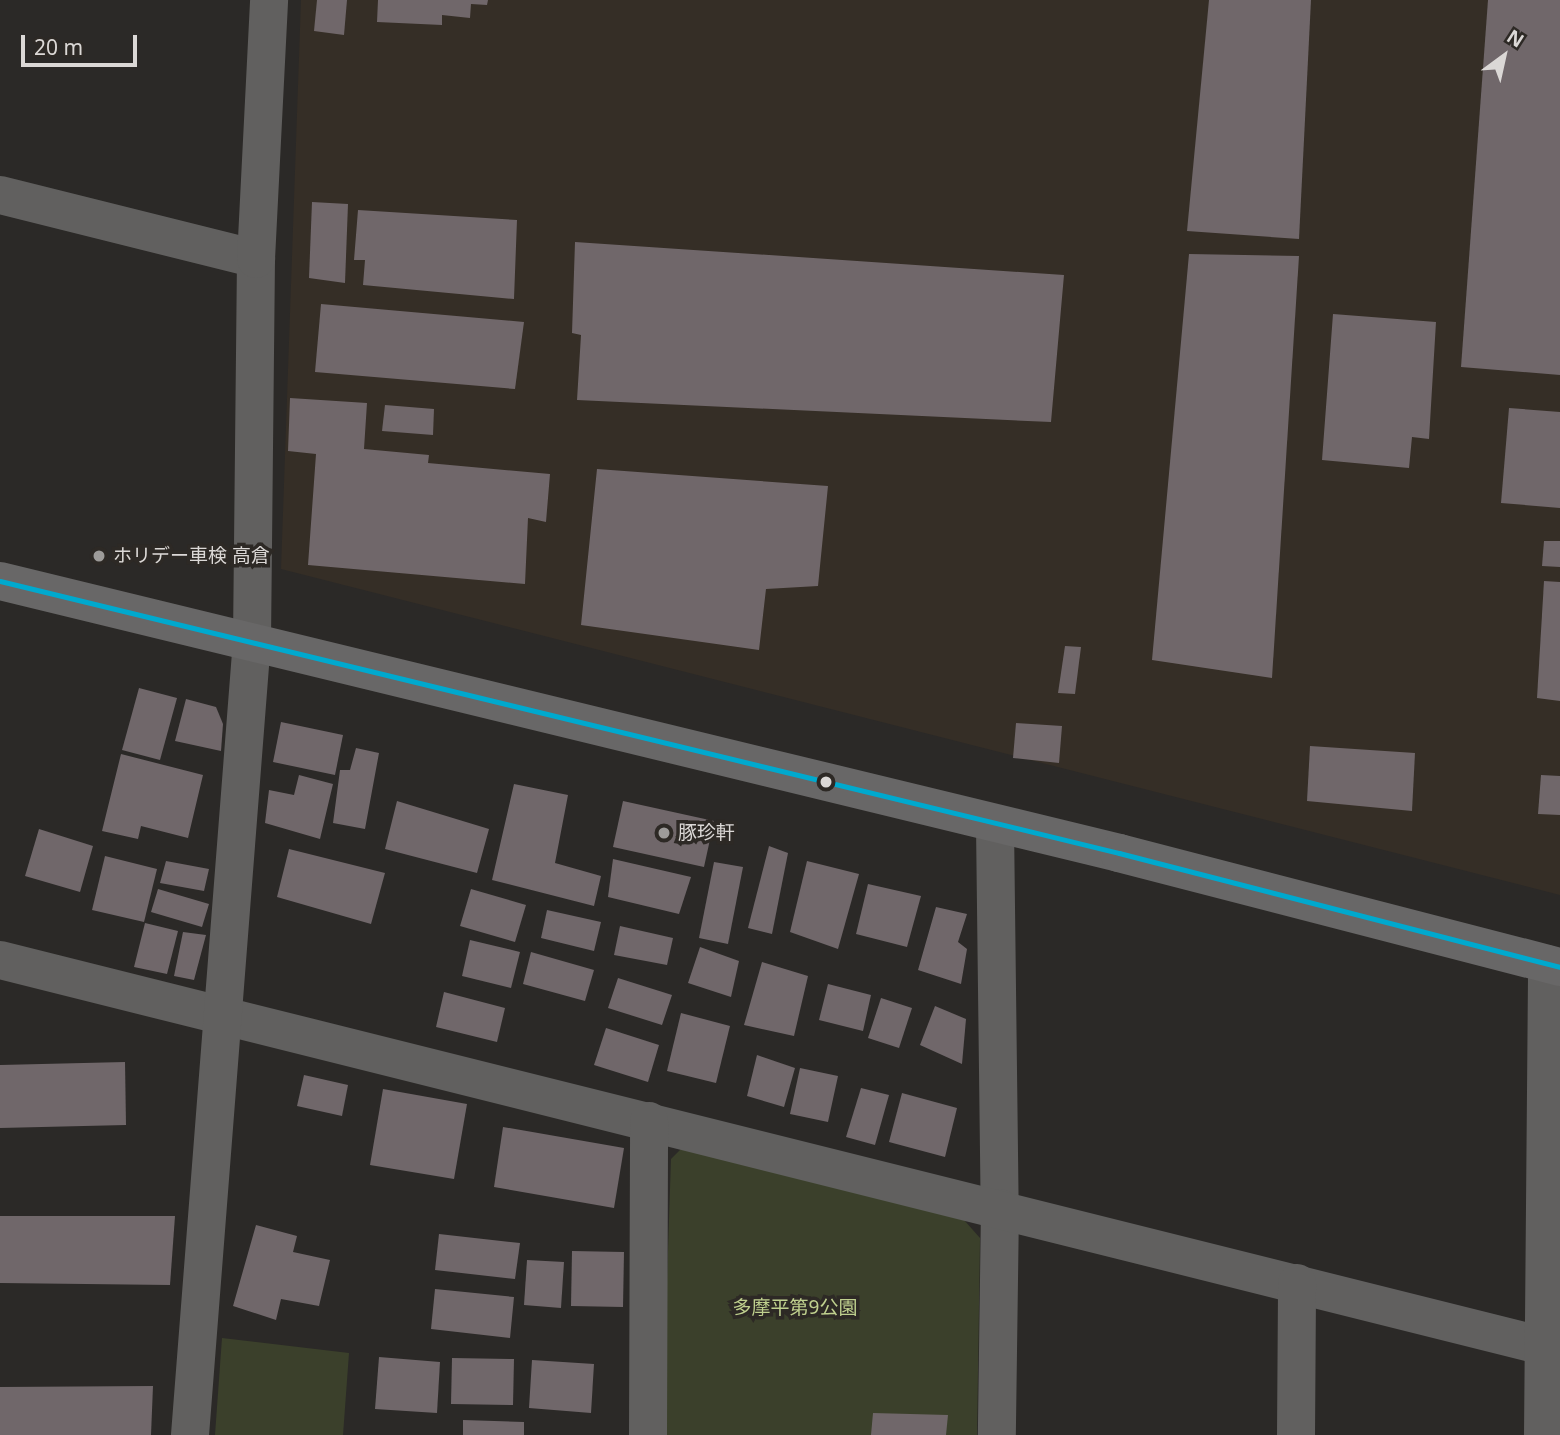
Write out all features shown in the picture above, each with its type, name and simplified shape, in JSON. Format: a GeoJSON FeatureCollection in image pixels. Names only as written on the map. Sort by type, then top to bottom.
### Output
{"type":"FeatureCollection","features":[{"type":"Feature","properties":{"kind":"highway"},"geometry":{"type":"LineString","coordinates":[[0,581],[252,640],[1554,965]]}},
{"type":"Feature","properties":{"kind":"street"},"geometry":{"type":"LineString","coordinates":[[190,1435],[220,1014],[241,819],[252,640],[256,259],[269,0]]}},
{"type":"Feature","properties":{"kind":"street"},"geometry":{"type":"LineString","coordinates":[[0,195],[256,259]]}},
{"type":"Feature","properties":{"kind":"street"},"geometry":{"type":"LineString","coordinates":[[995,825],[1000,1208],[997,1435]]}},
{"type":"Feature","properties":{"kind":"street"},"geometry":{"type":"LineString","coordinates":[[0,960],[1552,1348]]}},
{"type":"Feature","properties":{"kind":"street"},"geometry":{"type":"LineString","coordinates":[[1543,1435],[1552,1348],[1554,965]]}},
{"type":"Feature","properties":{"kind":"street"},"geometry":{"type":"LineString","coordinates":[[648,1435],[649,1121]]}},
{"type":"Feature","properties":{"kind":"street"},"geometry":{"type":"LineString","coordinates":[[1297,1283],[1297,1435]]}},
{"type":"Feature","properties":{"kind":"shaded area"},"geometry":{"type":"Polygon","coordinates":[[[301,0],[1560,0],[1560,895],[281,569],[301,0]]]}},
{"type":"Feature","properties":{"kind":"green space","name":"多摩平第9公園"},"geometry":{"type":"Polygon","coordinates":[[[682,1148],[964,1220],[980,1238],[977,1435],[662,1435],[671,1159],[682,1148]]]}},
{"type":"Feature","properties":{"kind":"green space"},"geometry":{"type":"Polygon","coordinates":[[[222,1338],[349,1353],[343,1435],[215,1435],[222,1338]]]}},
{"type":"Feature","properties":{"kind":"building"},"geometry":{"type":"Polygon","coordinates":[[[317,0],[347,0],[344,35],[314,31],[317,0]]]}},
{"type":"Feature","properties":{"kind":"building"},"geometry":{"type":"Polygon","coordinates":[[[378,0],[488,0],[487,5],[471,4],[470,18],[442,15],[442,25],[377,22],[378,0]]]}},
{"type":"Feature","properties":{"kind":"building"},"geometry":{"type":"Polygon","coordinates":[[[1209,0],[1311,0],[1299,239],[1187,231],[1209,0]]]}},
{"type":"Feature","properties":{"kind":"building"},"geometry":{"type":"Polygon","coordinates":[[[1488,0],[1560,0],[1560,375],[1461,367],[1488,0]]]}},
{"type":"Feature","properties":{"kind":"building"},"geometry":{"type":"Polygon","coordinates":[[[312,202],[348,204],[345,283],[309,278],[312,202]]]}},
{"type":"Feature","properties":{"kind":"building"},"geometry":{"type":"Polygon","coordinates":[[[358,210],[517,220],[514,299],[363,285],[365,260],[354,260],[358,210]]]}},
{"type":"Feature","properties":{"kind":"building"},"geometry":{"type":"Polygon","coordinates":[[[575,242],[1064,275],[1051,422],[577,400],[581,335],[572,333],[575,242]]]}},
{"type":"Feature","properties":{"kind":"building"},"geometry":{"type":"Polygon","coordinates":[[[1189,254],[1299,256],[1272,678],[1152,660],[1189,254]]]}},
{"type":"Feature","properties":{"kind":"building"},"geometry":{"type":"Polygon","coordinates":[[[321,304],[524,322],[515,389],[315,372],[321,304]]]}},
{"type":"Feature","properties":{"kind":"building"},"geometry":{"type":"Polygon","coordinates":[[[1333,314],[1436,322],[1429,439],[1412,437],[1409,468],[1322,460],[1333,314]]]}},
{"type":"Feature","properties":{"kind":"building"},"geometry":{"type":"Polygon","coordinates":[[[290,398],[367,403],[364,449],[429,455],[428,463],[550,474],[546,522],[528,518],[525,584],[308,565],[316,454],[288,451],[290,398]]]}},
{"type":"Feature","properties":{"kind":"building"},"geometry":{"type":"Polygon","coordinates":[[[385,405],[434,409],[433,435],[382,431],[385,405]]]}},
{"type":"Feature","properties":{"kind":"building"},"geometry":{"type":"Polygon","coordinates":[[[1509,408],[1560,412],[1560,508],[1501,503],[1509,408]]]}},
{"type":"Feature","properties":{"kind":"building"},"geometry":{"type":"Polygon","coordinates":[[[597,469],[828,486],[818,586],[766,589],[759,650],[581,625],[597,469]]]}},
{"type":"Feature","properties":{"kind":"building"},"geometry":{"type":"Polygon","coordinates":[[[1544,541],[1560,541],[1560,567],[1542,566],[1544,541]]]}},
{"type":"Feature","properties":{"kind":"building"},"geometry":{"type":"Polygon","coordinates":[[[1544,581],[1560,582],[1560,701],[1537,698],[1544,581]]]}},
{"type":"Feature","properties":{"kind":"building"},"geometry":{"type":"Polygon","coordinates":[[[1065,646],[1081,647],[1075,694],[1058,693],[1065,646]]]}},
{"type":"Feature","properties":{"kind":"building"},"geometry":{"type":"Polygon","coordinates":[[[139,688],[177,698],[160,760],[122,750],[139,688]]]}},
{"type":"Feature","properties":{"kind":"building"},"geometry":{"type":"Polygon","coordinates":[[[186,699],[216,707],[223,724],[221,751],[175,741],[186,699]]]}},
{"type":"Feature","properties":{"kind":"building"},"geometry":{"type":"Polygon","coordinates":[[[281,722],[343,735],[335,775],[273,762],[281,722]]]}},
{"type":"Feature","properties":{"kind":"building"},"geometry":{"type":"Polygon","coordinates":[[[1016,723],[1062,726],[1059,763],[1013,758],[1016,723]]]}},
{"type":"Feature","properties":{"kind":"building"},"geometry":{"type":"Polygon","coordinates":[[[1310,746],[1415,753],[1412,811],[1307,801],[1310,746]]]}},
{"type":"Feature","properties":{"kind":"building"},"geometry":{"type":"Polygon","coordinates":[[[356,748],[379,753],[365,829],[333,823],[340,770],[350,770],[356,748]]]}},
{"type":"Feature","properties":{"kind":"building"},"geometry":{"type":"Polygon","coordinates":[[[121,754],[203,775],[188,838],[141,826],[138,839],[102,831],[121,754]]]}},
{"type":"Feature","properties":{"kind":"building"},"geometry":{"type":"Polygon","coordinates":[[[299,775],[333,784],[320,839],[265,823],[269,790],[294,795],[299,775]]]}},
{"type":"Feature","properties":{"kind":"building"},"geometry":{"type":"Polygon","coordinates":[[[1541,775],[1560,776],[1560,815],[1538,814],[1541,775]]]}},
{"type":"Feature","properties":{"kind":"building"},"geometry":{"type":"Polygon","coordinates":[[[514,784],[568,795],[555,863],[601,876],[594,906],[492,880],[514,784]]]}},
{"type":"Feature","properties":{"kind":"building"},"geometry":{"type":"Polygon","coordinates":[[[397,801],[489,829],[477,873],[385,849],[397,801]]]}},
{"type":"Feature","properties":{"kind":"building"},"geometry":{"type":"Polygon","coordinates":[[[623,801],[714,821],[704,867],[613,847],[623,801]]]}},
{"type":"Feature","properties":{"kind":"building"},"geometry":{"type":"Polygon","coordinates":[[[39,829],[93,846],[80,892],[25,876],[39,829]]]}},
{"type":"Feature","properties":{"kind":"building"},"geometry":{"type":"Polygon","coordinates":[[[769,846],[788,853],[772,934],[748,928],[769,846]]]}},
{"type":"Feature","properties":{"kind":"building"},"geometry":{"type":"Polygon","coordinates":[[[289,849],[385,873],[371,924],[277,897],[289,849]]]}},
{"type":"Feature","properties":{"kind":"building"},"geometry":{"type":"Polygon","coordinates":[[[105,856],[157,869],[144,922],[92,910],[105,856]]]}},
{"type":"Feature","properties":{"kind":"building"},"geometry":{"type":"Polygon","coordinates":[[[613,859],[691,877],[679,914],[608,897],[613,859]]]}},
{"type":"Feature","properties":{"kind":"building"},"geometry":{"type":"Polygon","coordinates":[[[166,861],[209,869],[204,891],[160,883],[166,861]]]}},
{"type":"Feature","properties":{"kind":"building"},"geometry":{"type":"Polygon","coordinates":[[[807,861],[859,874],[838,949],[790,932],[807,861]]]}},
{"type":"Feature","properties":{"kind":"building"},"geometry":{"type":"Polygon","coordinates":[[[714,862],[743,867],[728,944],[699,938],[714,862]]]}},
{"type":"Feature","properties":{"kind":"building"},"geometry":{"type":"Polygon","coordinates":[[[868,884],[921,896],[907,947],[856,934],[868,884]]]}},
{"type":"Feature","properties":{"kind":"building"},"geometry":{"type":"Polygon","coordinates":[[[158,889],[209,904],[202,927],[151,912],[158,889]]]}},
{"type":"Feature","properties":{"kind":"building"},"geometry":{"type":"Polygon","coordinates":[[[471,889],[526,905],[515,942],[460,926],[471,889]]]}},
{"type":"Feature","properties":{"kind":"building"},"geometry":{"type":"Polygon","coordinates":[[[936,907],[967,914],[958,942],[967,949],[961,984],[918,970],[936,907]]]}},
{"type":"Feature","properties":{"kind":"building"},"geometry":{"type":"Polygon","coordinates":[[[547,910],[601,922],[594,951],[541,938],[547,910]]]}},
{"type":"Feature","properties":{"kind":"building"},"geometry":{"type":"Polygon","coordinates":[[[145,923],[178,931],[167,974],[134,967],[145,923]]]}},
{"type":"Feature","properties":{"kind":"building"},"geometry":{"type":"Polygon","coordinates":[[[620,926],[673,938],[667,965],[614,955],[620,926]]]}},
{"type":"Feature","properties":{"kind":"building"},"geometry":{"type":"Polygon","coordinates":[[[183,932],[206,935],[194,980],[174,976],[183,932]]]}},
{"type":"Feature","properties":{"kind":"building"},"geometry":{"type":"Polygon","coordinates":[[[470,940],[520,952],[511,988],[462,976],[470,940]]]}},
{"type":"Feature","properties":{"kind":"building"},"geometry":{"type":"Polygon","coordinates":[[[700,947],[739,961],[731,997],[688,983],[700,947]]]}},
{"type":"Feature","properties":{"kind":"building"},"geometry":{"type":"Polygon","coordinates":[[[531,952],[594,970],[585,1001],[523,984],[531,952]]]}},
{"type":"Feature","properties":{"kind":"building"},"geometry":{"type":"Polygon","coordinates":[[[762,962],[808,976],[794,1036],[744,1025],[762,962]]]}},
{"type":"Feature","properties":{"kind":"building"},"geometry":{"type":"Polygon","coordinates":[[[618,978],[672,995],[662,1025],[608,1008],[618,978]]]}},
{"type":"Feature","properties":{"kind":"building"},"geometry":{"type":"Polygon","coordinates":[[[828,984],[871,995],[863,1031],[819,1020],[828,984]]]}},
{"type":"Feature","properties":{"kind":"building"},"geometry":{"type":"Polygon","coordinates":[[[444,992],[505,1008],[497,1042],[436,1027],[444,992]]]}},
{"type":"Feature","properties":{"kind":"building"},"geometry":{"type":"Polygon","coordinates":[[[881,998],[912,1008],[899,1048],[868,1038],[881,998]]]}},
{"type":"Feature","properties":{"kind":"building"},"geometry":{"type":"Polygon","coordinates":[[[935,1006],[966,1019],[962,1064],[920,1045],[935,1006]]]}},
{"type":"Feature","properties":{"kind":"building"},"geometry":{"type":"Polygon","coordinates":[[[681,1013],[730,1026],[716,1083],[667,1071],[681,1013]]]}},
{"type":"Feature","properties":{"kind":"building"},"geometry":{"type":"Polygon","coordinates":[[[606,1028],[659,1045],[648,1082],[594,1065],[606,1028]]]}},
{"type":"Feature","properties":{"kind":"building"},"geometry":{"type":"Polygon","coordinates":[[[757,1055],[795,1068],[784,1107],[747,1096],[757,1055]]]}},
{"type":"Feature","properties":{"kind":"building"},"geometry":{"type":"Polygon","coordinates":[[[125,1062],[126,1125],[0,1128],[0,1065],[125,1062]]]}},
{"type":"Feature","properties":{"kind":"building"},"geometry":{"type":"Polygon","coordinates":[[[800,1068],[838,1076],[828,1122],[790,1114],[800,1068]]]}},
{"type":"Feature","properties":{"kind":"building"},"geometry":{"type":"Polygon","coordinates":[[[304,1075],[348,1085],[342,1116],[297,1106],[304,1075]]]}},
{"type":"Feature","properties":{"kind":"building"},"geometry":{"type":"Polygon","coordinates":[[[861,1088],[889,1095],[875,1145],[846,1137],[861,1088]]]}},
{"type":"Feature","properties":{"kind":"building"},"geometry":{"type":"Polygon","coordinates":[[[383,1089],[467,1104],[454,1179],[370,1165],[383,1089]]]}},
{"type":"Feature","properties":{"kind":"building"},"geometry":{"type":"Polygon","coordinates":[[[902,1093],[957,1108],[945,1157],[889,1142],[902,1093]]]}},
{"type":"Feature","properties":{"kind":"building"},"geometry":{"type":"Polygon","coordinates":[[[503,1127],[624,1148],[614,1208],[494,1187],[503,1127]]]}},
{"type":"Feature","properties":{"kind":"building"},"geometry":{"type":"Polygon","coordinates":[[[0,1216],[175,1216],[170,1285],[0,1283],[0,1216]]]}},
{"type":"Feature","properties":{"kind":"building"},"geometry":{"type":"Polygon","coordinates":[[[256,1225],[297,1236],[293,1252],[330,1260],[319,1306],[281,1299],[276,1320],[233,1306],[256,1225]]]}},
{"type":"Feature","properties":{"kind":"building"},"geometry":{"type":"Polygon","coordinates":[[[439,1234],[520,1243],[515,1279],[435,1270],[439,1234]]]}},
{"type":"Feature","properties":{"kind":"building"},"geometry":{"type":"Polygon","coordinates":[[[572,1251],[624,1252],[623,1307],[571,1306],[572,1251]]]}},
{"type":"Feature","properties":{"kind":"building"},"geometry":{"type":"Polygon","coordinates":[[[527,1260],[564,1262],[561,1308],[524,1305],[527,1260]]]}},
{"type":"Feature","properties":{"kind":"building"},"geometry":{"type":"Polygon","coordinates":[[[435,1289],[514,1297],[510,1338],[431,1329],[435,1289]]]}},
{"type":"Feature","properties":{"kind":"building"},"geometry":{"type":"Polygon","coordinates":[[[379,1357],[440,1362],[437,1413],[375,1409],[379,1357]]]}},
{"type":"Feature","properties":{"kind":"building"},"geometry":{"type":"Polygon","coordinates":[[[452,1358],[514,1359],[513,1405],[451,1404],[452,1358]]]}},
{"type":"Feature","properties":{"kind":"building"},"geometry":{"type":"Polygon","coordinates":[[[532,1360],[594,1364],[591,1413],[529,1408],[532,1360]]]}},
{"type":"Feature","properties":{"kind":"building"},"geometry":{"type":"Polygon","coordinates":[[[153,1386],[151,1435],[0,1435],[0,1387],[153,1386]]]}},
{"type":"Feature","properties":{"kind":"building"},"geometry":{"type":"Polygon","coordinates":[[[873,1413],[948,1415],[946,1435],[871,1435],[873,1413]]]}},
{"type":"Feature","properties":{"kind":"building"},"geometry":{"type":"Polygon","coordinates":[[[463,1420],[524,1422],[524,1435],[463,1435],[463,1420]]]}},
{"type":"Feature","properties":{"kind":"transit line"},"geometry":{"type":"LineString","coordinates":[[0,581],[1119,853],[1560,967]]}},
{"type":"Feature","properties":{"kind":"place","name":"ホリデー車検 高倉"},"geometry":{"type":"Point","coordinates":[99,556]}},
{"type":"Feature","properties":{"kind":"place","name":"豚珍軒"},"geometry":{"type":"Point","coordinates":[664,833]}}]}
